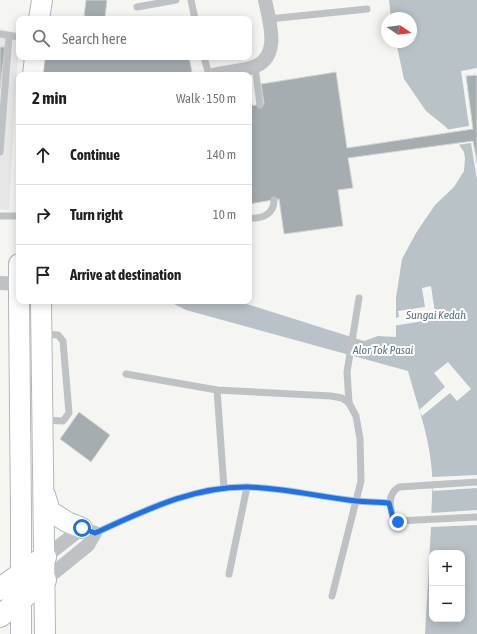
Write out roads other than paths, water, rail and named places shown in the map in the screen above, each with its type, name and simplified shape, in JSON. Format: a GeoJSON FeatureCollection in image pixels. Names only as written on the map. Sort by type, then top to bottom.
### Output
{"type":"FeatureCollection","features":[{"type":"Feature","properties":{"kind":"main road"},"geometry":{"type":"LineString","coordinates":[[40,16],[42,0]]}},
{"type":"Feature","properties":{"kind":"main road"},"geometry":{"type":"LineString","coordinates":[[33,72],[35,60]]}},
{"type":"Feature","properties":{"kind":"main road"},"geometry":{"type":"LineString","coordinates":[[19,304],[21,634]]}},
{"type":"Feature","properties":{"kind":"main road"},"geometry":{"type":"LineString","coordinates":[[41,304],[45,634]]}},
{"type":"Feature","properties":{"kind":"main road"},"geometry":{"type":"LineString","coordinates":[[44,493],[50,511],[67,522],[88,530]]}},
{"type":"Feature","properties":{"kind":"main road"},"geometry":{"type":"LineString","coordinates":[[0,589],[45,557]]}},
{"type":"Feature","properties":{"kind":"main road"},"geometry":{"type":"LineString","coordinates":[[0,616],[45,580]]}},
{"type":"Feature","properties":{"kind":"street"},"geometry":{"type":"LineString","coordinates":[[227,72],[255,66],[262,62],[267,55],[271,47],[272,38],[265,0]]}},
{"type":"Feature","properties":{"kind":"street"},"geometry":{"type":"LineString","coordinates":[[0,283],[16,284]]}},
{"type":"Feature","properties":{"kind":"street"},"geometry":{"type":"LineString","coordinates":[[45,557],[88,530]]}},
{"type":"Feature","properties":{"kind":"street"},"geometry":{"type":"LineString","coordinates":[[45,580],[88,545],[88,530]]}},
{"type":"Feature","properties":{"kind":"lane"},"geometry":{"type":"LineString","coordinates":[[137,7],[176,0]]}},
{"type":"Feature","properties":{"kind":"lane"},"geometry":{"type":"LineString","coordinates":[[191,0],[194,16]]}},
{"type":"Feature","properties":{"kind":"lane"},"geometry":{"type":"LineString","coordinates":[[268,19],[367,9]]}},
{"type":"Feature","properties":{"kind":"lane"},"geometry":{"type":"LineString","coordinates":[[0,34],[16,37]]}},
{"type":"Feature","properties":{"kind":"lane"},"geometry":{"type":"LineString","coordinates":[[0,152],[9,36]]}},
{"type":"Feature","properties":{"kind":"lane"},"geometry":{"type":"LineString","coordinates":[[205,60],[208,72]]}},
{"type":"Feature","properties":{"kind":"lane"},"geometry":{"type":"LineString","coordinates":[[255,66],[260,104]]}},
{"type":"Feature","properties":{"kind":"lane"},"geometry":{"type":"LineString","coordinates":[[252,218],[267,215],[273,208],[274,200]]}},
{"type":"Feature","properties":{"kind":"lane"},"geometry":{"type":"LineString","coordinates":[[0,216],[16,216]]}},
{"type":"Feature","properties":{"kind":"lane"},"geometry":{"type":"LineString","coordinates":[[332,596],[361,481],[360,439],[356,416],[349,403],[347,372],[359,298]]}},
{"type":"Feature","properties":{"kind":"lane"},"geometry":{"type":"LineString","coordinates":[[126,374],[217,390],[331,396],[342,398],[349,403]]}},
{"type":"Feature","properties":{"kind":"lane"},"geometry":{"type":"LineString","coordinates":[[217,390],[224,488]]}},
{"type":"Feature","properties":{"kind":"lane"},"geometry":{"type":"LineString","coordinates":[[477,482],[399,487],[394,491],[389,503],[393,518],[398,522],[477,517]]}},
{"type":"Feature","properties":{"kind":"lane"},"geometry":{"type":"LineString","coordinates":[[229,574],[247,487]]}},
{"type":"Feature","properties":{"kind":"lane"},"geometry":{"type":"LineString","coordinates":[[88,530],[171,500],[224,488],[247,487],[303,492],[355,500],[389,503]]}},
{"type":"Feature","properties":{"kind":"water","name":"Sungai Kedah"},"geometry":{"type":"Polygon","coordinates":[[[389,0],[477,0],[477,634],[425,634],[429,563],[429,622],[465,622],[465,550],[430,550],[432,471],[425,428],[408,371],[186,310],[174,304],[247,304],[364,341],[378,336],[396,337],[396,298],[402,259],[416,233],[435,205],[454,187],[464,171],[465,158],[464,152],[446,127],[426,111],[404,79],[397,48],[417,48],[417,12],[390,12],[389,0]]]}},
{"type":"Feature","properties":{"kind":"water label","name":"Alor Tok Pasai"},"geometry":{"type":"Point","coordinates":[383,350]}}]}
